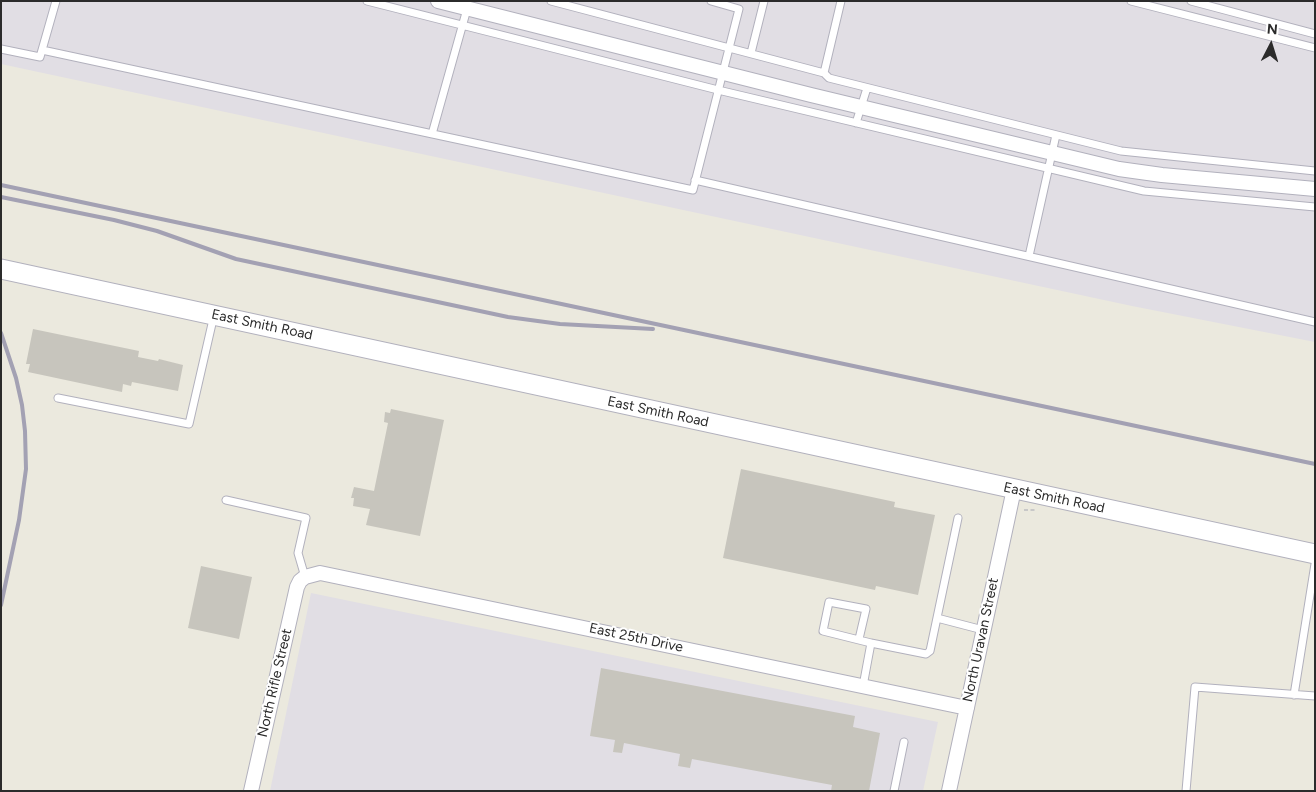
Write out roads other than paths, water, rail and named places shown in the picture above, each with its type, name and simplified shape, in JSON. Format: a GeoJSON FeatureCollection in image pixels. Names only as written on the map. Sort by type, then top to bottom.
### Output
{"type":"FeatureCollection","features":[{"type":"Feature","properties":{"kind":"street"},"geometry":{"type":"LineString","coordinates":[[438,1],[468,5],[861,107],[1133,172],[1315,188]]}},
{"type":"Feature","properties":{"kind":"street","name":"East Smith Road"},"geometry":{"type":"LineString","coordinates":[[1,269],[1315,554]]}},
{"type":"Feature","properties":{"kind":"street","name":"North Uravan Street"},"geometry":{"type":"LineString","coordinates":[[949,791],[1014,489]]}},
{"type":"Feature","properties":{"kind":"street","name":"East 25th Drive"},"geometry":{"type":"LineString","coordinates":[[305,577],[320,573],[335,575],[967,708]]}},
{"type":"Feature","properties":{"kind":"street","name":"North Rifle Street"},"geometry":{"type":"LineString","coordinates":[[251,791],[297,587],[305,577]]}},
{"type":"Feature","properties":{"kind":"lane"},"geometry":{"type":"LineString","coordinates":[[1,49],[40,57],[56,1]]}},
{"type":"Feature","properties":{"kind":"lane"},"geometry":{"type":"LineString","coordinates":[[367,1],[718,90],[1144,191],[1315,207]]}},
{"type":"Feature","properties":{"kind":"lane"},"geometry":{"type":"LineString","coordinates":[[551,1],[824,73],[829,78],[1121,152],[1315,171]]}},
{"type":"Feature","properties":{"kind":"lane"},"geometry":{"type":"LineString","coordinates":[[42,50],[693,190],[739,9],[711,1]]}},
{"type":"Feature","properties":{"kind":"lane"},"geometry":{"type":"LineString","coordinates":[[751,54],[764,1]]}},
{"type":"Feature","properties":{"kind":"lane"},"geometry":{"type":"LineString","coordinates":[[824,73],[841,1]]}},
{"type":"Feature","properties":{"kind":"lane"},"geometry":{"type":"LineString","coordinates":[[1132,1],[1315,48]]}},
{"type":"Feature","properties":{"kind":"lane"},"geometry":{"type":"LineString","coordinates":[[1191,1],[1315,34]]}},
{"type":"Feature","properties":{"kind":"lane"},"geometry":{"type":"LineString","coordinates":[[432,134],[468,5]]}},
{"type":"Feature","properties":{"kind":"lane"},"geometry":{"type":"LineString","coordinates":[[856,123],[867,88]]}},
{"type":"Feature","properties":{"kind":"lane"},"geometry":{"type":"LineString","coordinates":[[1029,256],[1056,135]]}},
{"type":"Feature","properties":{"kind":"lane"},"geometry":{"type":"LineString","coordinates":[[695,180],[1315,322]]}},
{"type":"Feature","properties":{"kind":"lane"},"geometry":{"type":"LineString","coordinates":[[58,398],[189,424],[214,315]]}},
{"type":"Feature","properties":{"kind":"lane"},"geometry":{"type":"LineString","coordinates":[[226,500],[306,518],[298,553],[305,577]]}},
{"type":"Feature","properties":{"kind":"lane"},"geometry":{"type":"LineString","coordinates":[[859,639],[866,609],[829,602],[823,631],[926,654],[930,651],[958,518]]}},
{"type":"Feature","properties":{"kind":"lane"},"geometry":{"type":"LineString","coordinates":[[1294,695],[1315,564]]}},
{"type":"Feature","properties":{"kind":"lane"},"geometry":{"type":"LineString","coordinates":[[937,618],[984,630]]}},
{"type":"Feature","properties":{"kind":"lane"},"geometry":{"type":"LineString","coordinates":[[863,686],[871,643]]}},
{"type":"Feature","properties":{"kind":"lane"},"geometry":{"type":"LineString","coordinates":[[1186,791],[1195,687],[1315,696]]}},
{"type":"Feature","properties":{"kind":"lane"},"geometry":{"type":"LineString","coordinates":[[894,791],[904,742]]}},
{"type":"Feature","properties":{"kind":"railway"},"geometry":{"type":"LineString","coordinates":[[1,185],[1315,464]]}},
{"type":"Feature","properties":{"kind":"railway"},"geometry":{"type":"LineString","coordinates":[[1,197],[114,220],[157,231],[236,259],[508,317],[560,324],[653,329]]}},
{"type":"Feature","properties":{"kind":"railway"},"geometry":{"type":"LineString","coordinates":[[1,333],[16,378],[22,405],[26,469],[19,520],[1,605]]}}]}
